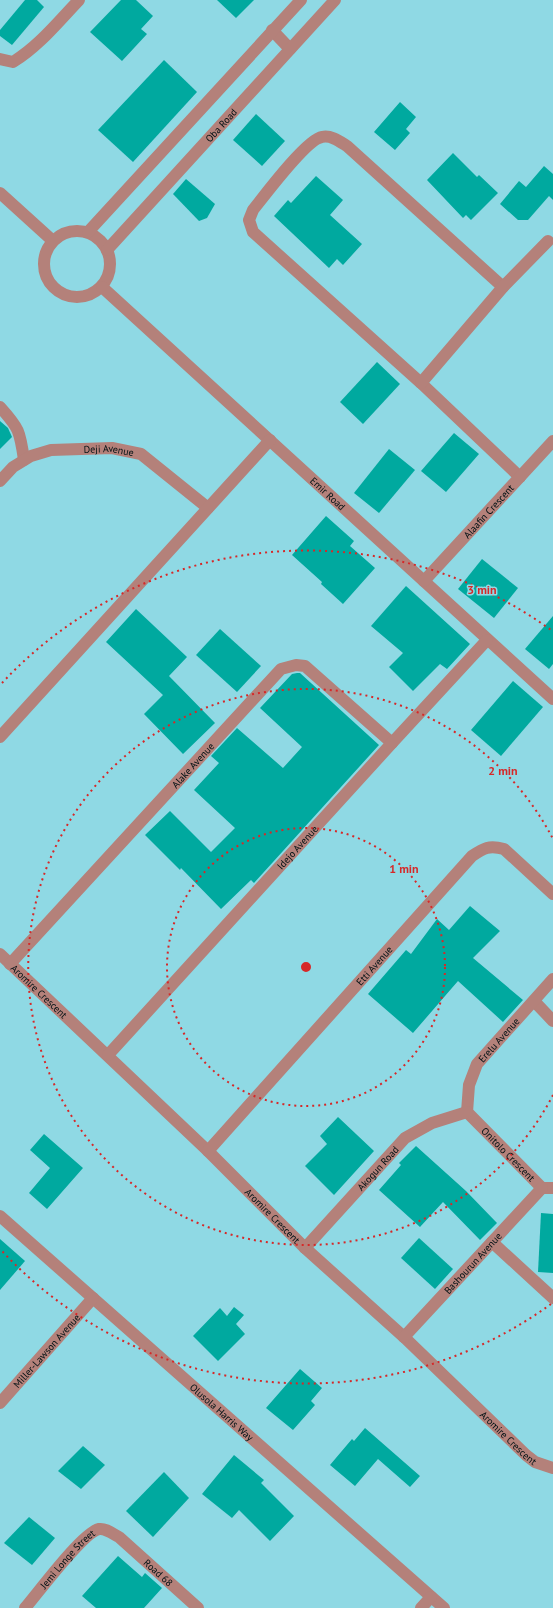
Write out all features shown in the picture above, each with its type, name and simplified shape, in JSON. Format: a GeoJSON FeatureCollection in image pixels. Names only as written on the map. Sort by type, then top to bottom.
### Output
{"type":"FeatureCollection","features":[{"type":"Feature","properties":{"kind":"street"},"geometry":{"type":"LineString","coordinates":[[0,59],[13,62],[24,55],[39,43],[79,0]]}},
{"type":"Feature","properties":{"kind":"street"},"geometry":{"type":"LineString","coordinates":[[88,232],[301,0]]}},
{"type":"Feature","properties":{"kind":"street","name":"Oba Road"},"geometry":{"type":"LineString","coordinates":[[108,250],[335,0]]}},
{"type":"Feature","properties":{"kind":"street"},"geometry":{"type":"LineString","coordinates":[[272,30],[290,49]]}},
{"type":"Feature","properties":{"kind":"street"},"geometry":{"type":"LineString","coordinates":[[503,287],[347,146],[336,138],[321,136],[308,144],[253,210],[249,220],[253,232],[421,383],[520,477]]}},
{"type":"Feature","properties":{"kind":"street"},"geometry":{"type":"LineString","coordinates":[[0,193],[53,240]]}},
{"type":"Feature","properties":{"kind":"street"},"geometry":{"type":"LineString","coordinates":[[77,230],[88,232],[102,242],[108,250],[110,269],[108,279],[94,294],[78,298],[63,295],[54,289],[47,280],[44,270],[45,254],[53,240],[60,235],[77,230]]}},
{"type":"Feature","properties":{"kind":"street"},"geometry":{"type":"LineString","coordinates":[[421,383],[503,287],[548,241]]}},
{"type":"Feature","properties":{"kind":"street","name":"Emir Road"},"geometry":{"type":"LineString","coordinates":[[102,287],[553,699]]}},
{"type":"Feature","properties":{"kind":"street"},"geometry":{"type":"LineString","coordinates":[[0,407],[15,424],[19,432],[24,460]]}},
{"type":"Feature","properties":{"kind":"street"},"geometry":{"type":"LineString","coordinates":[[0,737],[270,440]]}},
{"type":"Feature","properties":{"kind":"street","name":"Alaafin Crescent"},"geometry":{"type":"LineString","coordinates":[[424,581],[553,441]]}},
{"type":"Feature","properties":{"kind":"street","name":"Deji Avenue"},"geometry":{"type":"LineString","coordinates":[[0,481],[13,467],[24,460],[31,456],[51,450],[112,448],[141,454],[208,508]]}},
{"type":"Feature","properties":{"kind":"street","name":"Idejo Avenue"},"geometry":{"type":"LineString","coordinates":[[108,1055],[487,640]]}},
{"type":"Feature","properties":{"kind":"street","name":"Alake Avenue"},"geometry":{"type":"LineString","coordinates":[[10,964],[281,669],[296,664],[305,666],[392,743]]}},
{"type":"Feature","properties":{"kind":"street","name":"Etti Avenue"},"geometry":{"type":"LineString","coordinates":[[208,1151],[472,856],[485,848],[496,847],[504,849],[553,894]]}},
{"type":"Feature","properties":{"kind":"street","name":"Aromire Crescent"},"geometry":{"type":"LineString","coordinates":[[0,954],[208,1151],[305,1248],[404,1337],[526,1455],[535,1462],[553,1468]]}},
{"type":"Feature","properties":{"kind":"street","name":"Erelu Avenue"},"geometry":{"type":"LineString","coordinates":[[467,1112],[469,1085],[477,1064],[553,979]]}},
{"type":"Feature","properties":{"kind":"street"},"geometry":{"type":"LineString","coordinates":[[534,1001],[553,1022]]}},
{"type":"Feature","properties":{"kind":"street","name":"Onitolo Crescent"},"geometry":{"type":"LineString","coordinates":[[467,1112],[547,1188]]}},
{"type":"Feature","properties":{"kind":"street","name":"Akogun Road"},"geometry":{"type":"LineString","coordinates":[[305,1248],[405,1138],[432,1123],[467,1112]]}},
{"type":"Feature","properties":{"kind":"street","name":"Bashourun Avenue"},"geometry":{"type":"LineString","coordinates":[[404,1337],[492,1242],[547,1188]]}},
{"type":"Feature","properties":{"kind":"street","name":"Olusola Harris Way"},"geometry":{"type":"LineString","coordinates":[[0,1216],[444,1608]]}},
{"type":"Feature","properties":{"kind":"street"},"geometry":{"type":"LineString","coordinates":[[492,1242],[553,1298]]}},
{"type":"Feature","properties":{"kind":"street","name":"Miller-Lawson Avenue"},"geometry":{"type":"LineString","coordinates":[[0,1403],[93,1298]]}},
{"type":"Feature","properties":{"kind":"street","name":"Jemi Longe Street"},"geometry":{"type":"LineString","coordinates":[[25,1608],[82,1541],[92,1532],[98,1529],[105,1530],[119,1537]]}},
{"type":"Feature","properties":{"kind":"street","name":"Road 68"},"geometry":{"type":"LineString","coordinates":[[119,1537],[198,1608]]}},
{"type":"Feature","properties":{"kind":"street"},"geometry":{"type":"LineString","coordinates":[[421,1608],[430,1597]]}},
{"type":"Feature","properties":{"kind":"building"},"geometry":{"type":"Polygon","coordinates":[[[25,0],[37,0],[44,7],[12,45],[0,36],[0,30],[25,0]]]}},
{"type":"Feature","properties":{"kind":"building"},"geometry":{"type":"Polygon","coordinates":[[[121,0],[136,0],[153,16],[141,29],[147,34],[122,61],[90,32],[121,0]]]}},
{"type":"Feature","properties":{"kind":"building"},"geometry":{"type":"Polygon","coordinates":[[[217,0],[254,0],[236,18],[217,0]]]}},
{"type":"Feature","properties":{"kind":"building"},"geometry":{"type":"Polygon","coordinates":[[[164,60],[197,92],[133,162],[98,130],[164,60]]]}},
{"type":"Feature","properties":{"kind":"building"},"geometry":{"type":"Polygon","coordinates":[[[400,102],[416,117],[406,129],[410,133],[395,150],[374,132],[400,102]]]}},
{"type":"Feature","properties":{"kind":"building"},"geometry":{"type":"Polygon","coordinates":[[[256,114],[285,141],[262,166],[233,140],[256,114]]]}},
{"type":"Feature","properties":{"kind":"building"},"geometry":{"type":"Polygon","coordinates":[[[453,153],[477,177],[479,175],[498,193],[471,220],[466,215],[463,218],[427,180],[453,153]]]}},
{"type":"Feature","properties":{"kind":"building"},"geometry":{"type":"Polygon","coordinates":[[[544,166],[553,174],[553,200],[549,196],[528,220],[518,220],[500,204],[519,181],[526,187],[544,166]]]}},
{"type":"Feature","properties":{"kind":"building"},"geometry":{"type":"Polygon","coordinates":[[[316,176],[343,200],[330,215],[362,244],[343,265],[337,259],[329,268],[274,216],[288,200],[291,203],[316,176]]]}},
{"type":"Feature","properties":{"kind":"building"},"geometry":{"type":"Polygon","coordinates":[[[186,179],[215,204],[207,218],[199,221],[173,194],[186,179]]]}},
{"type":"Feature","properties":{"kind":"building"},"geometry":{"type":"Polygon","coordinates":[[[377,362],[400,384],[363,424],[340,402],[377,362]]]}},
{"type":"Feature","properties":{"kind":"building"},"geometry":{"type":"Polygon","coordinates":[[[0,421],[8,428],[12,437],[0,449],[0,421]]]}},
{"type":"Feature","properties":{"kind":"building"},"geometry":{"type":"Polygon","coordinates":[[[454,433],[479,454],[446,492],[421,471],[454,433]]]}},
{"type":"Feature","properties":{"kind":"building"},"geometry":{"type":"Polygon","coordinates":[[[389,449],[415,470],[379,513],[354,493],[389,449]]]}},
{"type":"Feature","properties":{"kind":"building"},"geometry":{"type":"Polygon","coordinates":[[[326,516],[354,541],[350,546],[375,568],[343,604],[321,584],[322,582],[292,555],[326,516]]]}},
{"type":"Feature","properties":{"kind":"building"},"geometry":{"type":"Polygon","coordinates":[[[482,559],[518,588],[494,618],[458,589],[482,559]]]}},
{"type":"Feature","properties":{"kind":"building"},"geometry":{"type":"Polygon","coordinates":[[[406,586],[470,644],[447,669],[440,664],[413,691],[389,667],[403,653],[371,626],[406,586]]]}},
{"type":"Feature","properties":{"kind":"building"},"geometry":{"type":"Polygon","coordinates":[[[136,609],[187,657],[169,676],[215,723],[183,754],[144,714],[163,695],[106,642],[136,609]]]}},
{"type":"Feature","properties":{"kind":"building"},"geometry":{"type":"Polygon","coordinates":[[[553,616],[553,664],[549,669],[525,649],[553,616]]]}},
{"type":"Feature","properties":{"kind":"building"},"geometry":{"type":"Polygon","coordinates":[[[220,629],[261,666],[237,692],[196,655],[220,629]]]}},
{"type":"Feature","properties":{"kind":"building"},"geometry":{"type":"Polygon","coordinates":[[[300,673],[379,745],[254,883],[251,880],[221,909],[181,868],[180,870],[145,835],[170,811],[211,852],[235,828],[194,790],[219,763],[211,756],[237,728],[283,768],[302,747],[260,708],[292,674],[300,673]]]}},
{"type":"Feature","properties":{"kind":"building"},"geometry":{"type":"Polygon","coordinates":[[[513,681],[543,707],[501,756],[471,730],[513,681]]]}},
{"type":"Feature","properties":{"kind":"building"},"geometry":{"type":"Polygon","coordinates":[[[470,906],[500,931],[473,958],[523,1000],[503,1022],[458,981],[413,1033],[368,994],[406,950],[411,954],[437,919],[449,930],[470,906]]]}},
{"type":"Feature","properties":{"kind":"building"},"geometry":{"type":"Polygon","coordinates":[[[338,1117],[374,1151],[334,1195],[305,1166],[327,1144],[320,1136],[338,1117]]]}},
{"type":"Feature","properties":{"kind":"building"},"geometry":{"type":"Polygon","coordinates":[[[44,1134],[83,1168],[47,1209],[29,1193],[50,1168],[30,1150],[44,1134]]]}},
{"type":"Feature","properties":{"kind":"building"},"geometry":{"type":"Polygon","coordinates":[[[416,1146],[466,1191],[497,1223],[480,1240],[443,1202],[420,1227],[379,1190],[401,1165],[399,1163],[416,1146]]]}},
{"type":"Feature","properties":{"kind":"building"},"geometry":{"type":"Polygon","coordinates":[[[541,1213],[553,1214],[553,1273],[538,1272],[541,1213]]]}},
{"type":"Feature","properties":{"kind":"building"},"geometry":{"type":"Polygon","coordinates":[[[419,1238],[453,1269],[435,1289],[401,1258],[419,1238]]]}},
{"type":"Feature","properties":{"kind":"building"},"geometry":{"type":"Polygon","coordinates":[[[0,1239],[25,1261],[0,1290],[0,1239]]]}},
{"type":"Feature","properties":{"kind":"building"},"geometry":{"type":"Polygon","coordinates":[[[234,1307],[244,1315],[236,1324],[245,1334],[218,1361],[193,1336],[220,1308],[227,1316],[234,1307]]]}},
{"type":"Feature","properties":{"kind":"building"},"geometry":{"type":"Polygon","coordinates":[[[300,1369],[322,1388],[311,1401],[315,1405],[293,1430],[266,1408],[300,1369]]]}},
{"type":"Feature","properties":{"kind":"building"},"geometry":{"type":"Polygon","coordinates":[[[365,1428],[420,1476],[410,1487],[378,1459],[355,1486],[330,1465],[352,1439],[354,1441],[365,1428]]]}},
{"type":"Feature","properties":{"kind":"building"},"geometry":{"type":"Polygon","coordinates":[[[83,1446],[105,1465],[81,1489],[58,1471],[83,1446]]]}},
{"type":"Feature","properties":{"kind":"building"},"geometry":{"type":"Polygon","coordinates":[[[234,1455],[264,1480],[261,1483],[294,1516],[270,1541],[239,1510],[232,1518],[202,1494],[234,1455]]]}},
{"type":"Feature","properties":{"kind":"building"},"geometry":{"type":"Polygon","coordinates":[[[164,1472],[189,1498],[153,1537],[126,1511],[164,1472]]]}},
{"type":"Feature","properties":{"kind":"building"},"geometry":{"type":"Polygon","coordinates":[[[29,1517],[55,1538],[32,1565],[4,1543],[29,1517]]]}},
{"type":"Feature","properties":{"kind":"building"},"geometry":{"type":"Polygon","coordinates":[[[118,1556],[142,1577],[145,1573],[162,1588],[144,1608],[96,1608],[82,1596],[118,1556]]]}}]}
